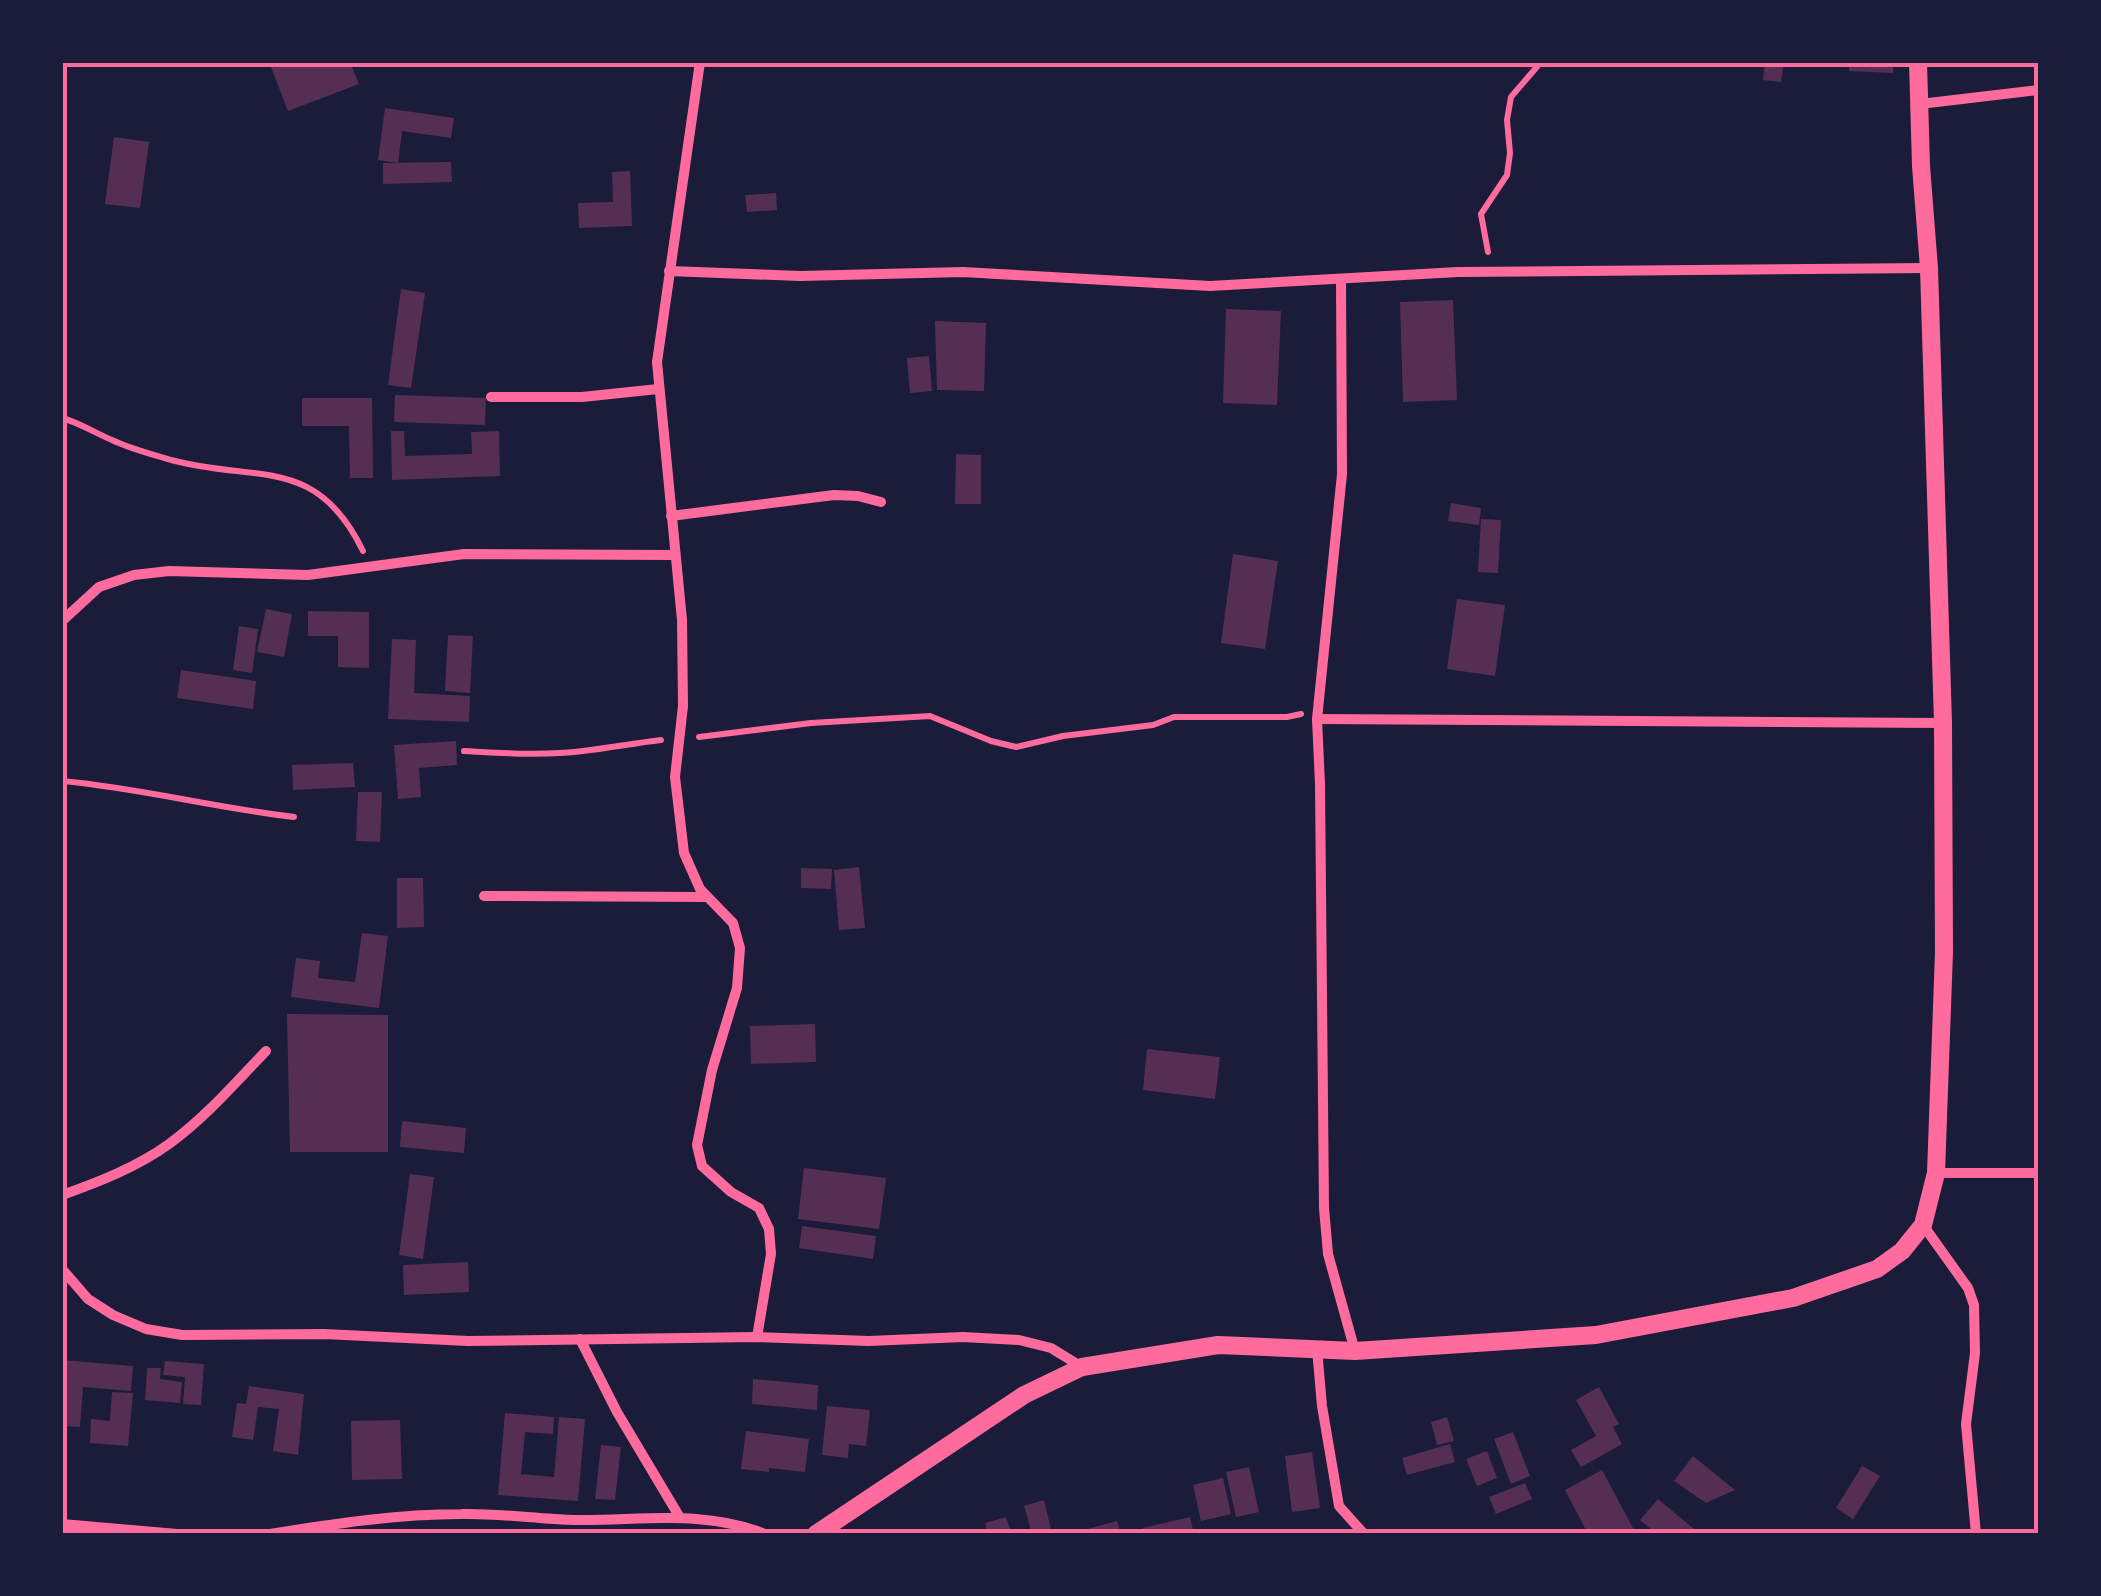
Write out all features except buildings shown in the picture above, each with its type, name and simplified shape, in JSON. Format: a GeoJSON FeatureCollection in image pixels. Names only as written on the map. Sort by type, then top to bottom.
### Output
{"type":"FeatureCollection","features":[{"type":"Feature","properties":{"kind":"street"},"geometry":{"type":"LineString","coordinates":[[700,62],[656,362],[682,620],[683,684],[674,776],[684,853],[700,889],[733,924],[740,948],[736,988],[712,1070],[697,1145],[702,1166],[731,1192],[758,1208],[769,1229],[771,1254],[757,1337]]}},
{"type":"Feature","properties":{"kind":"street"},"geometry":{"type":"LineString","coordinates":[[816,1534],[1024,1395],[1082,1367],[1218,1346],[1355,1351],[1596,1335],[1793,1298],[1878,1268],[1902,1251],[1923,1225],[1936,1173],[1944,952],[1943,723],[1929,268],[1918,62]]}},
{"type":"Feature","properties":{"kind":"street"},"geometry":{"type":"LineString","coordinates":[[1920,104],[2038,90]]}},
{"type":"Feature","properties":{"kind":"street"},"geometry":{"type":"LineString","coordinates":[[670,271],[800,276],[963,272],[1210,286],[1483,272],[1929,268]]}},
{"type":"Feature","properties":{"kind":"street"},"geometry":{"type":"LineString","coordinates":[[1341,280],[1342,474],[1317,713],[1324,1208],[1328,1254],[1355,1351]]}},
{"type":"Feature","properties":{"kind":"street"},"geometry":{"type":"LineString","coordinates":[[491,397],[582,397],[658,389]]}},
{"type":"Feature","properties":{"kind":"street"},"geometry":{"type":"LineString","coordinates":[[671,516],[834,495],[881,502]]}},
{"type":"Feature","properties":{"kind":"street"},"geometry":{"type":"LineString","coordinates":[[62,621],[99,587],[134,575],[169,571],[308,575],[464,554],[675,554]]}},
{"type":"Feature","properties":{"kind":"street"},"geometry":{"type":"LineString","coordinates":[[1317,713],[1943,723]]}},
{"type":"Feature","properties":{"kind":"street"},"geometry":{"type":"LineString","coordinates":[[484,896],[706,897]]}},
{"type":"Feature","properties":{"kind":"street"},"geometry":{"type":"LineString","coordinates":[[62,1195],[108,1179],[168,1145],[218,1102],[266,1051]]}},
{"type":"Feature","properties":{"kind":"street"},"geometry":{"type":"LineString","coordinates":[[1936,1173],[2038,1173]]}},
{"type":"Feature","properties":{"kind":"street"},"geometry":{"type":"LineString","coordinates":[[1923,1225],[1968,1288],[1974,1305],[1975,1353],[1966,1424],[1976,1534]]}},
{"type":"Feature","properties":{"kind":"street"},"geometry":{"type":"LineString","coordinates":[[62,1269],[88,1298],[113,1315],[146,1328],[182,1335],[324,1334],[468,1342],[757,1337],[869,1342],[963,1336],[1019,1340],[1051,1348],[1082,1367]]}},
{"type":"Feature","properties":{"kind":"street"},"geometry":{"type":"LineString","coordinates":[[580,1338],[616,1412],[679,1516]]}},
{"type":"Feature","properties":{"kind":"street"},"geometry":{"type":"LineString","coordinates":[[1318,1349],[1322,1406],[1339,1506],[1364,1534]]}},
{"type":"Feature","properties":{"kind":"street"},"geometry":{"type":"LineString","coordinates":[[270,1534],[457,1514],[571,1520],[679,1516],[722,1520],[765,1534]]}},
{"type":"Feature","properties":{"kind":"street"},"geometry":{"type":"LineString","coordinates":[[571,1520],[572,1534]]}},
{"type":"Feature","properties":{"kind":"street"},"geometry":{"type":"LineString","coordinates":[[62,1524],[177,1534]]}},
{"type":"Feature","properties":{"kind":"path"},"geometry":{"type":"LineString","coordinates":[[1483,272],[1488,259],[1481,214],[1507,176],[1511,97],[1542,62]]}},
{"type":"Feature","properties":{"kind":"path"},"geometry":{"type":"LineString","coordinates":[[62,418],[138,450],[196,467],[252,471],[292,481],[326,496],[356,535],[372,568]]}},
{"type":"Feature","properties":{"kind":"path"},"geometry":{"type":"LineString","coordinates":[[464,751],[584,751],[626,742],[930,716],[992,742],[1016,747],[1063,736],[1153,725],[1174,717],[1317,713]]}},
{"type":"Feature","properties":{"kind":"path"},"geometry":{"type":"LineString","coordinates":[[62,782],[117,786],[232,809],[294,816]]}}]}
